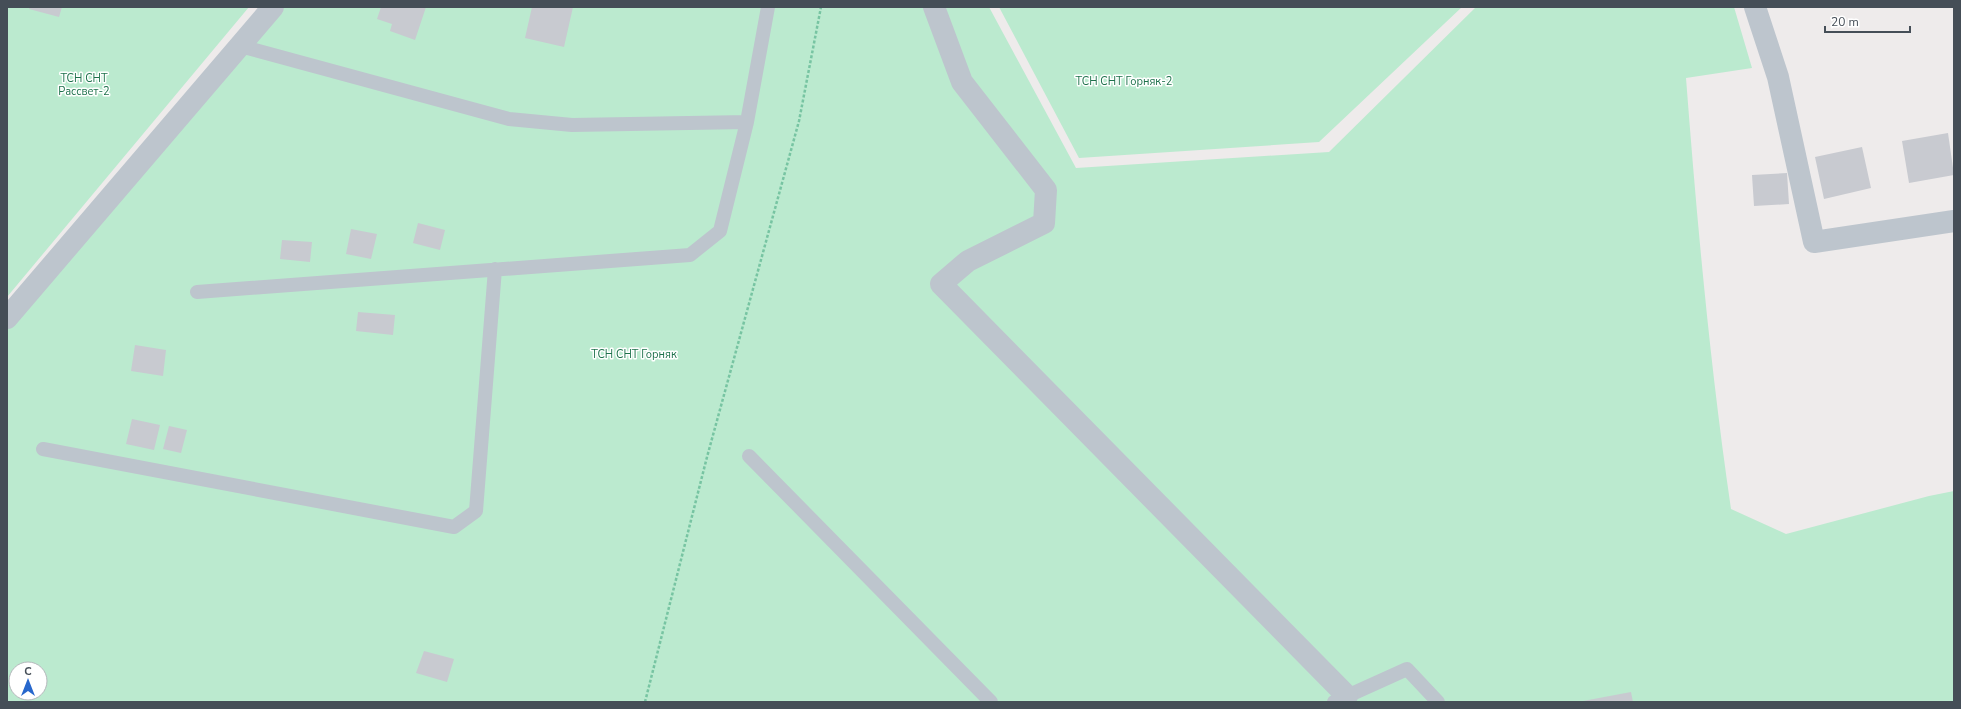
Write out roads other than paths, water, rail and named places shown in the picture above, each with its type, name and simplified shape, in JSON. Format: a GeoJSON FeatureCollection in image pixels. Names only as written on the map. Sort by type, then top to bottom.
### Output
{"type":"FeatureCollection","features":[{"type":"Feature","properties":{"kind":"street"},"geometry":{"type":"LineString","coordinates":[[7,318],[273,7]]}},
{"type":"Feature","properties":{"kind":"street"},"geometry":{"type":"LineString","coordinates":[[934,7],[962,82],[1046,190],[1044,224],[968,261],[941,284],[1341,699]]}},
{"type":"Feature","properties":{"kind":"street"},"geometry":{"type":"LineString","coordinates":[[1755,7],[1778,77],[1814,242],[1954,221]]}},
{"type":"Feature","properties":{"kind":"lane"},"geometry":{"type":"LineString","coordinates":[[197,292],[690,255],[720,231],[747,122],[768,7]]}},
{"type":"Feature","properties":{"kind":"lane"},"geometry":{"type":"LineString","coordinates":[[240,46],[509,119],[572,125],[747,122]]}},
{"type":"Feature","properties":{"kind":"lane"},"geometry":{"type":"LineString","coordinates":[[43,449],[454,527],[476,510],[495,269]]}},
{"type":"Feature","properties":{"kind":"lane"},"geometry":{"type":"LineString","coordinates":[[749,456],[991,702]]}},
{"type":"Feature","properties":{"kind":"lane"},"geometry":{"type":"LineString","coordinates":[[1341,699],[1407,669],[1438,702]]}},
{"type":"Feature","properties":{"kind":"park label","name":"ТСН СНТ Горняк-2"},"geometry":{"type":"Point","coordinates":[1124,81]}},
{"type":"Feature","properties":{"kind":"park label","name":"ТСН СНТ Рассвет-2"},"geometry":{"type":"Point","coordinates":[84,84]}},
{"type":"Feature","properties":{"kind":"park label","name":"ТСН СНТ Горняк"},"geometry":{"type":"Point","coordinates":[634,354]}}]}
